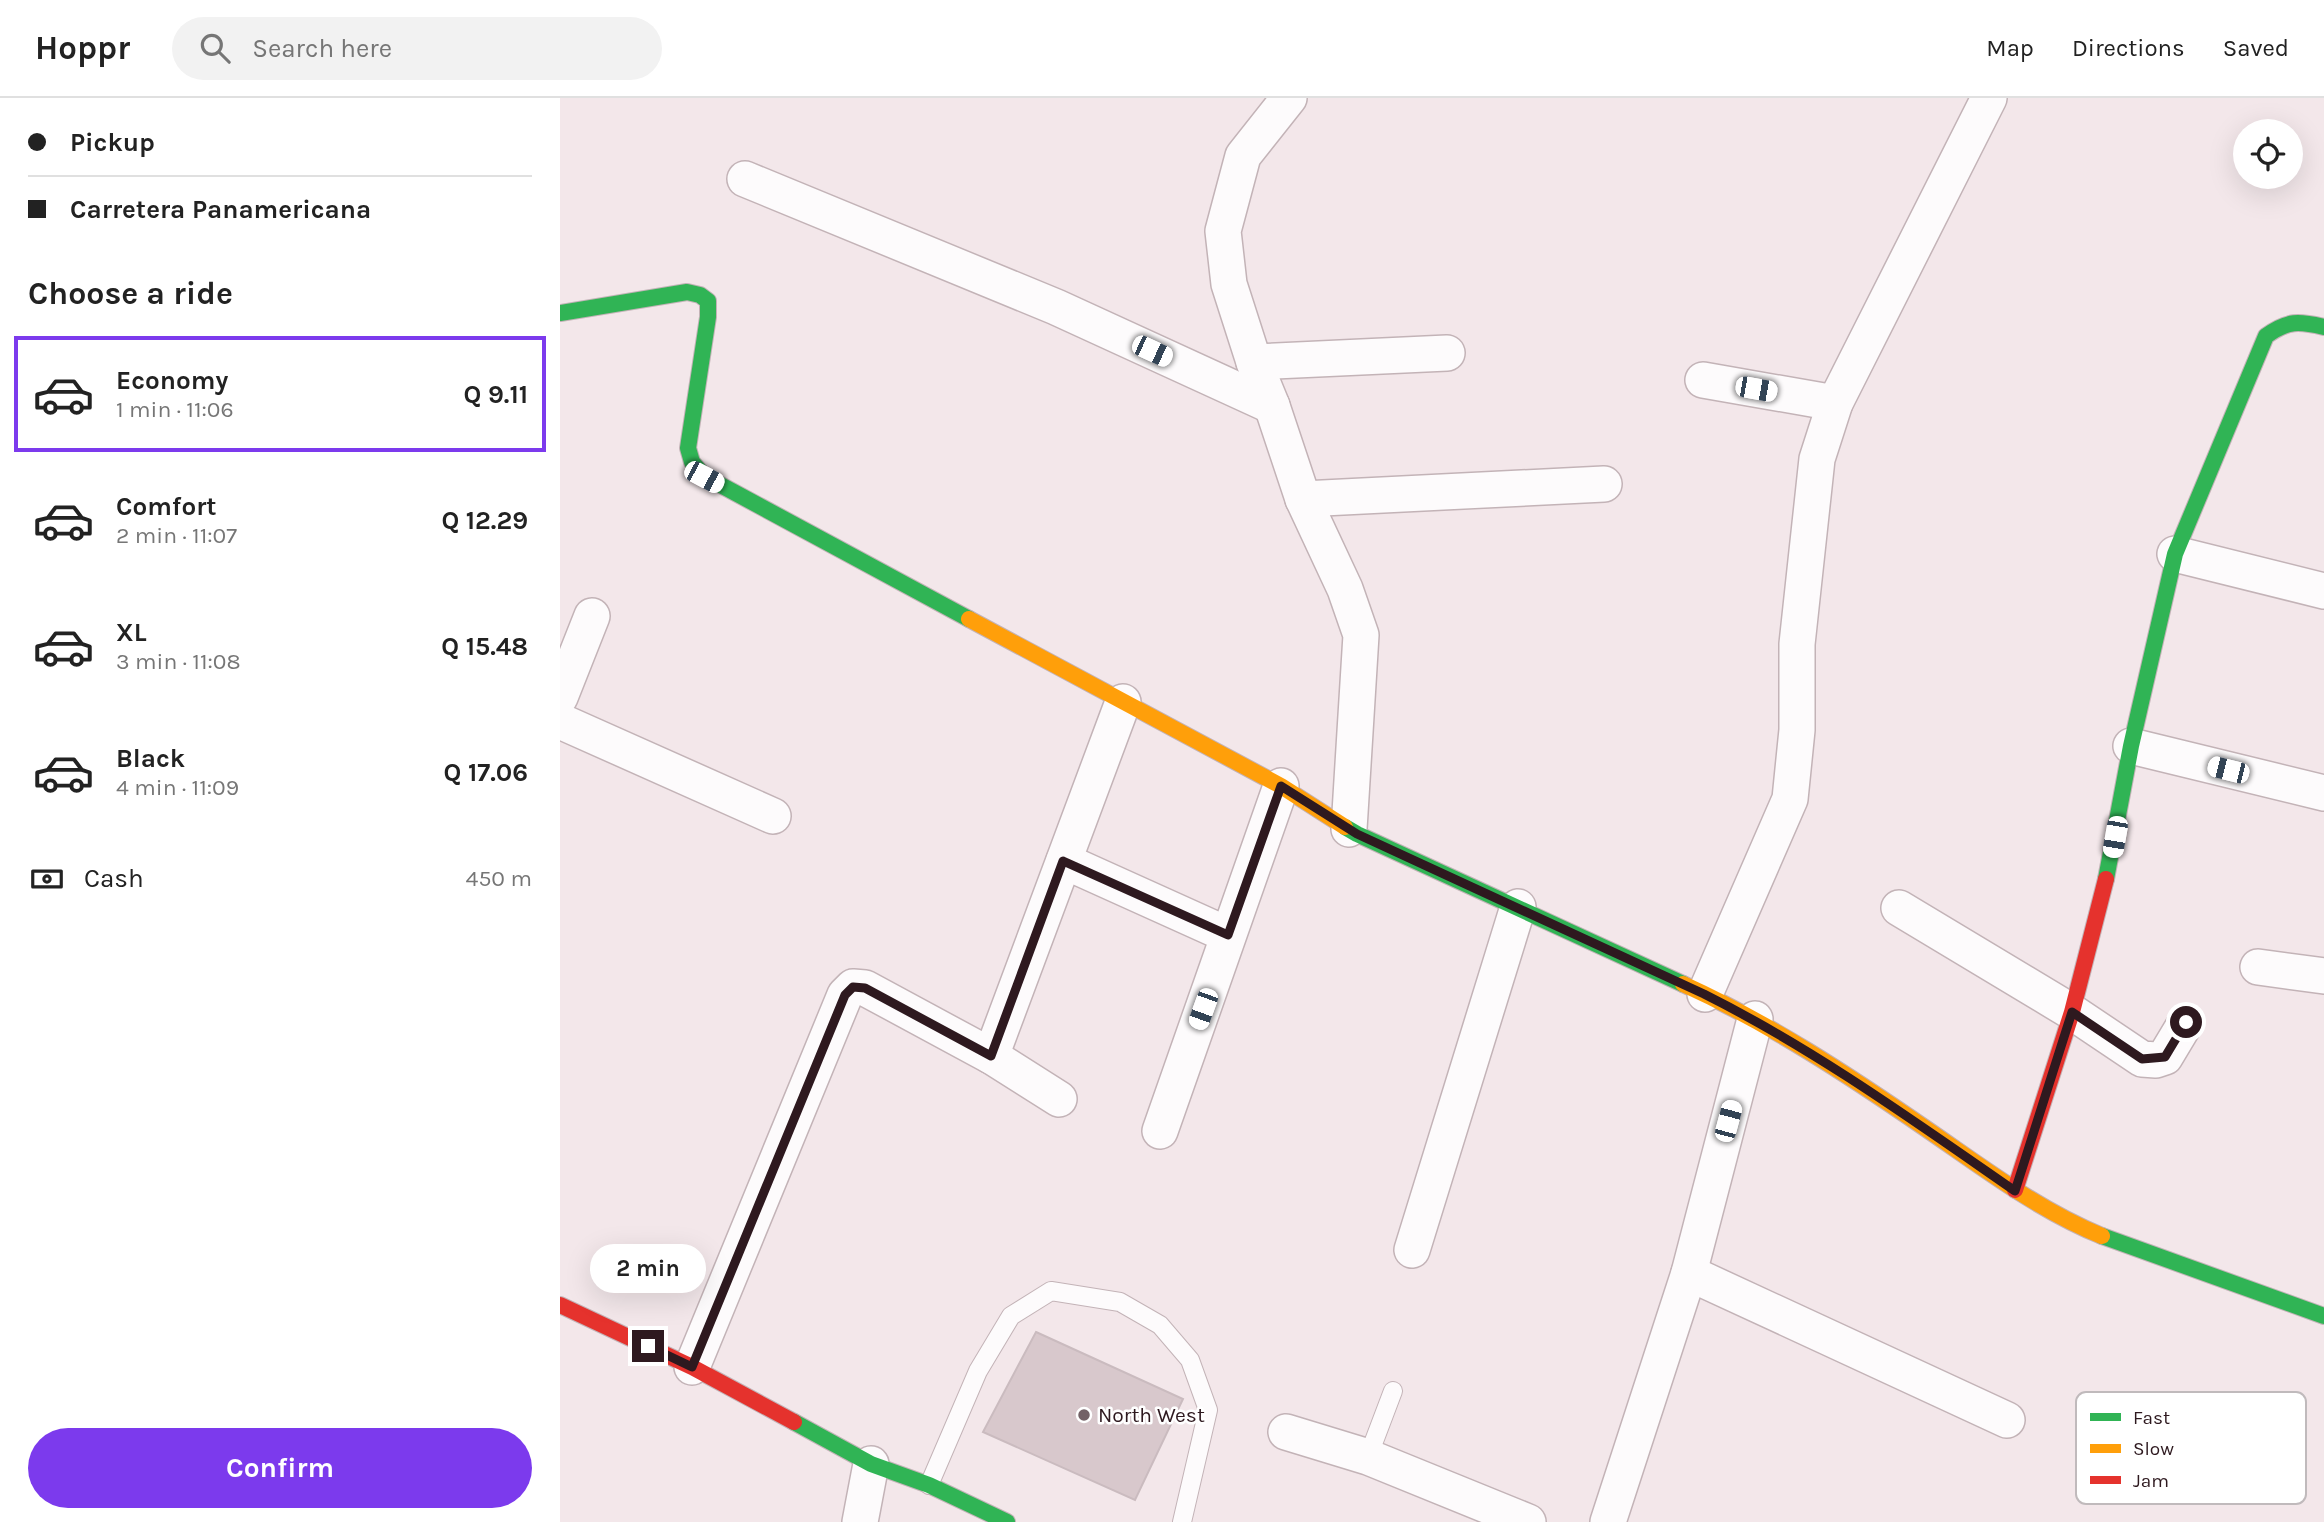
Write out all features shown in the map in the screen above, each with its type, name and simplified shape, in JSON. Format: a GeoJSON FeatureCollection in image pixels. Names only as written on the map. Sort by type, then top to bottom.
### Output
{"type":"FeatureCollection","features":[{"type":"Feature","properties":{"kind":"street"},"geometry":{"type":"LineString","coordinates":[[1289,98],[1242,156],[1223,231],[1229,284],[1254,362],[1303,499],[1345,589],[1361,635],[1349,829]]}},
{"type":"Feature","properties":{"kind":"street"},"geometry":{"type":"LineString","coordinates":[[1704,994],[1790,799],[1797,730],[1797,644],[1817,459],[1835,403],[1987,98]]}},
{"type":"Feature","properties":{"kind":"street"},"geometry":{"type":"LineString","coordinates":[[745,179],[1056,307],[1272,407]]}},
{"type":"Feature","properties":{"kind":"street"},"geometry":{"type":"LineString","coordinates":[[560,313],[687,292],[700,295],[708,301],[708,317],[688,449],[692,462],[704,477],[1281,786],[1349,829],[1755,1019],[1866,1088],[2015,1191],[2074,1225],[2324,1316]]}},
{"type":"Feature","properties":{"kind":"street"},"geometry":{"type":"LineString","coordinates":[[2015,1191],[2072,1012],[2111,859],[2131,746],[2175,554],[2266,336],[2280,325],[2297,321],[2324,327]]}},
{"type":"Feature","properties":{"kind":"street"},"geometry":{"type":"LineString","coordinates":[[1254,362],[1447,353]]}},
{"type":"Feature","properties":{"kind":"street"},"geometry":{"type":"LineString","coordinates":[[1703,380],[1835,403]]}},
{"type":"Feature","properties":{"kind":"street"},"geometry":{"type":"LineString","coordinates":[[1303,499],[1604,484]]}},
{"type":"Feature","properties":{"kind":"street"},"geometry":{"type":"LineString","coordinates":[[2175,554],[2324,591]]}},
{"type":"Feature","properties":{"kind":"street"},"geometry":{"type":"LineString","coordinates":[[560,697],[592,616]]}},
{"type":"Feature","properties":{"kind":"street"},"geometry":{"type":"LineString","coordinates":[[991,1056],[1123,702]]}},
{"type":"Feature","properties":{"kind":"street"},"geometry":{"type":"LineString","coordinates":[[560,721],[772,816]]}},
{"type":"Feature","properties":{"kind":"street"},"geometry":{"type":"LineString","coordinates":[[2131,746],[2324,793]]}},
{"type":"Feature","properties":{"kind":"street"},"geometry":{"type":"LineString","coordinates":[[1160,1132],[1281,786]]}},
{"type":"Feature","properties":{"kind":"street"},"geometry":{"type":"LineString","coordinates":[[1063,861],[1228,935]]}},
{"type":"Feature","properties":{"kind":"street"},"geometry":{"type":"LineString","coordinates":[[1412,1250],[1518,907]]}},
{"type":"Feature","properties":{"kind":"street"},"geometry":{"type":"LineString","coordinates":[[1899,908],[2072,1012],[2142,1059],[2165,1057],[2186,1022]]}},
{"type":"Feature","properties":{"kind":"street"},"geometry":{"type":"LineString","coordinates":[[2258,967],[2324,976]]}},
{"type":"Feature","properties":{"kind":"street"},"geometry":{"type":"LineString","coordinates":[[692,1367],[845,995],[853,987],[865,988],[991,1056],[1059,1099]]}},
{"type":"Feature","properties":{"kind":"street"},"geometry":{"type":"LineString","coordinates":[[1608,1522],[1689,1273],[1755,1019]]}},
{"type":"Feature","properties":{"kind":"street"},"geometry":{"type":"LineString","coordinates":[[1689,1273],[2007,1420]]}},
{"type":"Feature","properties":{"kind":"street"},"geometry":{"type":"LineString","coordinates":[[560,1304],[692,1367],[872,1464],[929,1485],[1007,1522]]}},
{"type":"Feature","properties":{"kind":"street"},"geometry":{"type":"LineString","coordinates":[[1286,1432],[1368,1457],[1528,1522]]}},
{"type":"Feature","properties":{"kind":"street"},"geometry":{"type":"LineString","coordinates":[[860,1522],[872,1464]]}},
{"type":"Feature","properties":{"kind":"lane"},"geometry":{"type":"LineString","coordinates":[[929,1485],[978,1371],[1011,1316],[1051,1292],[1120,1302],[1160,1325],[1190,1360],[1208,1410],[1182,1522]]}},
{"type":"Feature","properties":{"kind":"lane"},"geometry":{"type":"LineString","coordinates":[[1368,1457],[1392,1391]]}},
{"type":"Feature","properties":{"kind":"building","name":"North West"},"geometry":{"type":"Polygon","coordinates":[[[1036,1332],[1183,1399],[1135,1500],[983,1432],[1036,1332]]]}},
{"type":"Feature","properties":{"kind":"traffic: fast"},"geometry":{"type":"LineString","coordinates":[[560,313],[687,292],[700,295],[708,301],[708,317],[688,448],[692,462],[704,476],[969,619]]}},
{"type":"Feature","properties":{"kind":"traffic: fast"},"geometry":{"type":"LineString","coordinates":[[2106,879],[2131,746],[2175,554],[2266,336],[2294,323],[2324,327]]}},
{"type":"Feature","properties":{"kind":"traffic: fast"},"geometry":{"type":"LineString","coordinates":[[1345,827],[1683,984]]}},
{"type":"Feature","properties":{"kind":"traffic: fast"},"geometry":{"type":"LineString","coordinates":[[2102,1236],[2324,1316]]}},
{"type":"Feature","properties":{"kind":"traffic: fast"},"geometry":{"type":"LineString","coordinates":[[794,1422],[871,1464],[929,1485],[1007,1522]]}},
{"type":"Feature","properties":{"kind":"traffic: slow"},"geometry":{"type":"LineString","coordinates":[[969,619],[1281,786],[1345,827]]}},
{"type":"Feature","properties":{"kind":"traffic: slow"},"geometry":{"type":"LineString","coordinates":[[1683,984],[1746,1015],[1807,1051],[2011,1187],[2055,1214],[2102,1236]]}},
{"type":"Feature","properties":{"kind":"traffic: jam"},"geometry":{"type":"LineString","coordinates":[[2015,1190],[2072,1012],[2106,879]]}},
{"type":"Feature","properties":{"kind":"traffic: jam"},"geometry":{"type":"LineString","coordinates":[[560,1305],[692,1367],[794,1422]]}},
{"type":"Feature","properties":{"kind":"place","name":"North West"},"geometry":{"type":"Point","coordinates":[1084,1415]}},
{"type":"Feature","properties":{"kind":"route"},"geometry":{"type":"LineString","coordinates":[[648,1346],[692,1367],[845,995],[853,987],[865,988],[991,1056],[1063,861],[1228,935],[1281,786],[1357,834],[1755,1019],[1866,1088],[2015,1191],[2072,1012],[2142,1059],[2156,1060],[2165,1057],[2186,1022]]}}]}
